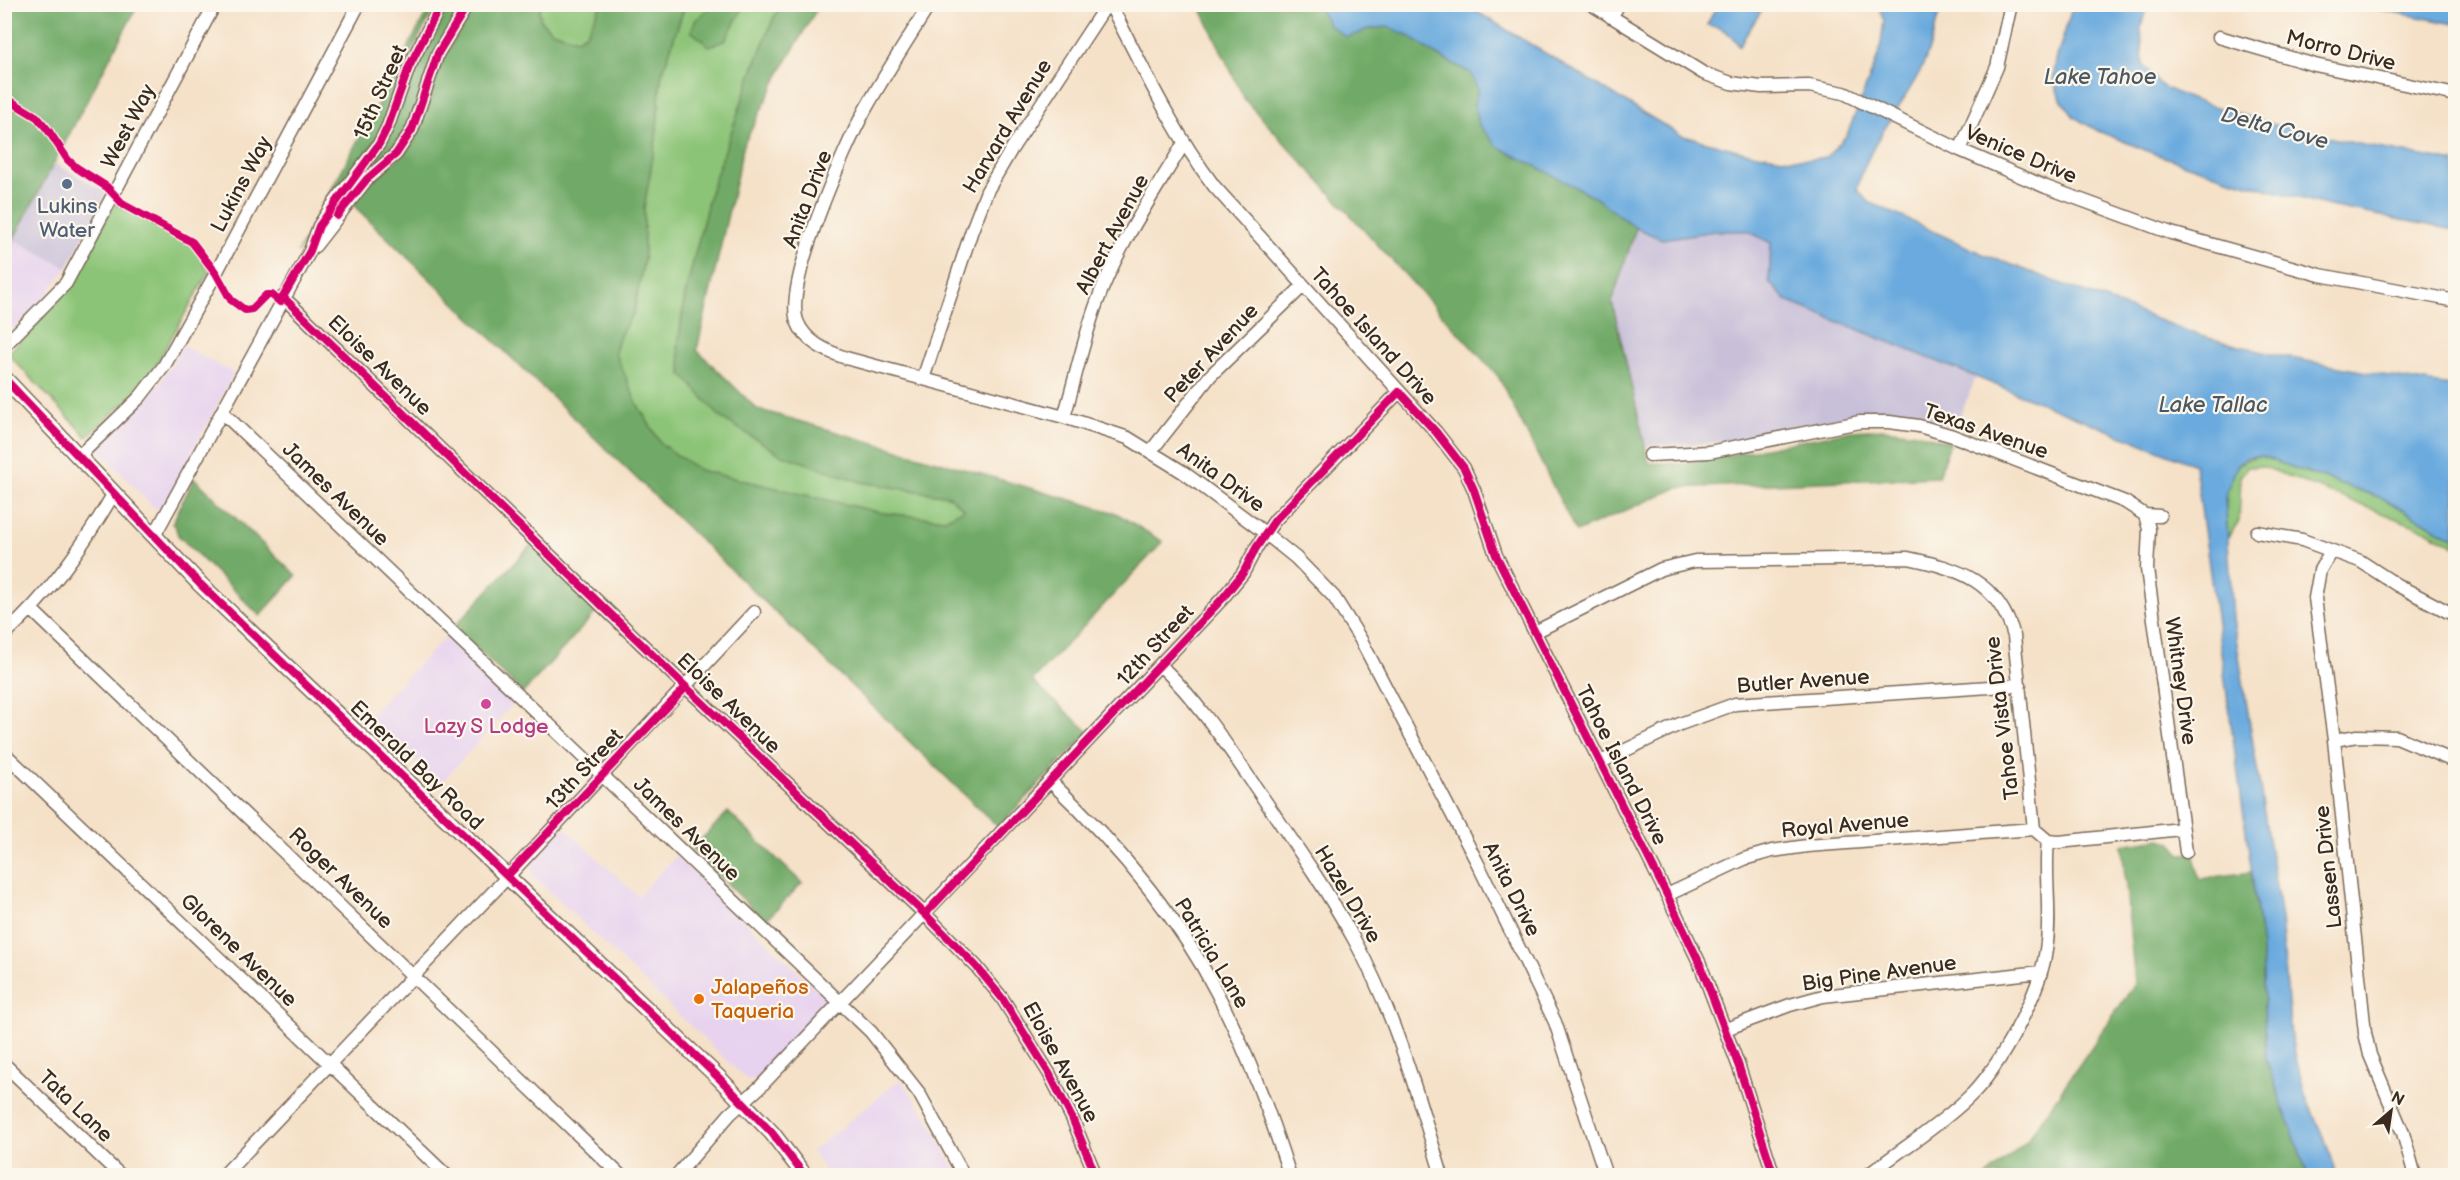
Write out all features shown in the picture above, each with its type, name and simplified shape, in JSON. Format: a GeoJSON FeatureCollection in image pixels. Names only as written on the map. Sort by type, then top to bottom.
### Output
{"type":"FeatureCollection","features":[{"type":"Feature","properties":{"kind":"main road","name":"Emerald Bay Road"},"geometry":{"type":"LineString","coordinates":[[4,378],[209,592],[744,1103],[772,1133],[805,1176]]}},
{"type":"Feature","properties":{"kind":"street","name":"West Way"},"geometry":{"type":"LineString","coordinates":[[4,346],[66,282],[215,4]]}},
{"type":"Feature","properties":{"kind":"street","name":"Lukins Way"},"geometry":{"type":"LineString","coordinates":[[78,457],[140,397],[164,366],[359,4]]}},
{"type":"Feature","properties":{"kind":"street","name":"15th Street"},"geometry":{"type":"LineString","coordinates":[[154,536],[310,251],[320,225],[379,144],[388,126],[409,67],[441,4]]}},
{"type":"Feature","properties":{"kind":"street","name":"15th Street"},"geometry":{"type":"LineString","coordinates":[[310,251],[321,240],[341,209],[366,178],[396,154],[403,145],[419,112],[438,53],[468,4]]}},
{"type":"Feature","properties":{"kind":"street","name":"Anita Drive"},"geometry":{"type":"LineString","coordinates":[[930,4],[866,109],[842,159],[800,273],[794,303],[797,319],[803,332],[822,348],[846,358],[1103,428],[1151,451],[1265,532],[1334,597],[1366,650],[1478,864],[1555,1022],[1606,1176]]}},
{"type":"Feature","properties":{"kind":"street","name":"Harvard Avenue"},"geometry":{"type":"LineString","coordinates":[[923,379],[987,191],[1011,150],[1108,4]]}},
{"type":"Feature","properties":{"kind":"street","name":"Tahoe Island Drive"},"geometry":{"type":"LineString","coordinates":[[1108,4],[1184,142],[1214,186],[1436,432],[1464,468],[1496,555],[1700,964],[1726,1029],[1774,1176]]}},
{"type":"Feature","properties":{"kind":"street","name":"Venice Drive"},"geometry":{"type":"LineString","coordinates":[[1591,4],[1703,73],[1731,83],[1761,87],[1809,86],[1837,91],[1960,150],[2099,207],[2204,243],[2320,275],[2456,301]]}},
{"type":"Feature","properties":{"kind":"street"},"geometry":{"type":"LineString","coordinates":[[1611,17],[1619,4]]}},
{"type":"Feature","properties":{"kind":"street"},"geometry":{"type":"LineString","coordinates":[[1960,150],[1997,67],[2011,4]]}},
{"type":"Feature","properties":{"kind":"street","name":"Morro Drive"},"geometry":{"type":"LineString","coordinates":[[2219,37],[2314,65],[2456,96]]}},
{"type":"Feature","properties":{"kind":"street","name":"Albert Avenue"},"geometry":{"type":"LineString","coordinates":[[1064,417],[1095,306],[1106,280],[1184,142]]}},
{"type":"Feature","properties":{"kind":"street","name":"Peter Avenue"},"geometry":{"type":"LineString","coordinates":[[1151,451],[1210,376],[1303,286]]}},
{"type":"Feature","properties":{"kind":"street","name":"Eloise Avenue"},"geometry":{"type":"LineString","coordinates":[[283,297],[686,687],[925,914],[976,966],[1022,1027],[1072,1118],[1096,1176]]}},
{"type":"Feature","properties":{"kind":"street","name":"12th Street"},"geometry":{"type":"LineString","coordinates":[[676,1176],[730,1114],[744,1103],[1161,666],[1236,584],[1265,532],[1275,520],[1399,392]]}},
{"type":"Feature","properties":{"kind":"street","name":"James Avenue"},"geometry":{"type":"LineString","coordinates":[[222,412],[871,1032],[919,1093],[964,1176]]}},
{"type":"Feature","properties":{"kind":"street","name":"Texas Avenue"},"geometry":{"type":"LineString","coordinates":[[1650,455],[1709,452],[1860,422],[1889,422],[1919,426],[1953,436],[2125,502],[2145,515],[2160,516]]}},
{"type":"Feature","properties":{"kind":"street"},"geometry":{"type":"LineString","coordinates":[[4,635],[32,610],[82,547],[114,493]]}},
{"type":"Feature","properties":{"kind":"street","name":"Whitney Drive"},"geometry":{"type":"LineString","coordinates":[[2145,515],[2149,529],[2146,570],[2186,852]]}},
{"type":"Feature","properties":{"kind":"street"},"geometry":{"type":"LineString","coordinates":[[2257,532],[2302,540],[2360,561],[2397,585],[2456,616]]}},
{"type":"Feature","properties":{"kind":"street","name":"Lassen Drive"},"geometry":{"type":"LineString","coordinates":[[2331,551],[2320,570],[2315,598],[2334,740],[2365,1033],[2370,1055],[2397,1116],[2415,1176]]}},
{"type":"Feature","properties":{"kind":"street","name":"Tahoe Vista Drive"},"geometry":{"type":"LineString","coordinates":[[1535,632],[1661,569],[1679,563],[1706,560],[1908,558],[1935,563],[1959,572],[1985,587],[2008,615],[2014,636],[2020,685],[2034,829]]}},
{"type":"Feature","properties":{"kind":"street","name":"Roger Avenue"},"geometry":{"type":"LineString","coordinates":[[32,610],[621,1176]]}},
{"type":"Feature","properties":{"kind":"street","name":"13th Street"},"geometry":{"type":"LineString","coordinates":[[223,1176],[686,687],[754,612]]}},
{"type":"Feature","properties":{"kind":"street","name":"Hazel Drive"},"geometry":{"type":"LineString","coordinates":[[1161,666],[1179,683],[1226,743],[1305,859],[1355,942],[1380,993],[1401,1049],[1442,1176]]}},
{"type":"Feature","properties":{"kind":"street","name":"Butler Avenue"},"geometry":{"type":"LineString","coordinates":[[1601,762],[1680,724],[1735,704],[2020,685]]}},
{"type":"Feature","properties":{"kind":"street"},"geometry":{"type":"LineString","coordinates":[[2334,740],[2357,736],[2397,737],[2456,762]]}},
{"type":"Feature","properties":{"kind":"street","name":"Glorene Avenue"},"geometry":{"type":"LineString","coordinates":[[4,753],[447,1176]]}},
{"type":"Feature","properties":{"kind":"street","name":"Patricia Lane"},"geometry":{"type":"LineString","coordinates":[[1050,781],[1086,815],[1119,852],[1189,945],[1216,990],[1238,1035],[1259,1086],[1290,1176]]}},
{"type":"Feature","properties":{"kind":"street"},"geometry":{"type":"LineString","coordinates":[[2034,829],[2048,841],[2059,842],[2181,829]]}},
{"type":"Feature","properties":{"kind":"street","name":"Royal Avenue"},"geometry":{"type":"LineString","coordinates":[[1667,894],[1744,859],[1772,851],[1807,846],[2034,829]]}},
{"type":"Feature","properties":{"kind":"street"},"geometry":{"type":"LineString","coordinates":[[1867,1176],[1971,1096],[2006,1047],[2031,998],[2041,972],[2048,932],[2046,857],[2048,841]]}},
{"type":"Feature","properties":{"kind":"street","name":"Big Pine Avenue"},"geometry":{"type":"LineString","coordinates":[[1726,1029],[1790,1005],[1823,996],[2041,972]]}},
{"type":"Feature","properties":{"kind":"street","name":"Tata Lane"},"geometry":{"type":"LineString","coordinates":[[4,1064],[121,1176]]}},
{"type":"Feature","properties":{"kind":"shaded area"},"geometry":{"type":"Polygon","coordinates":[[[54,163],[107,192],[67,268],[13,239],[54,163]]]}},
{"type":"Feature","properties":{"kind":"shaded area"},"geometry":{"type":"Polygon","coordinates":[[[1636,228],[1662,239],[1715,231],[1748,231],[1771,243],[1769,281],[1787,301],[1976,377],[1955,428],[1902,415],[1865,413],[1716,443],[1644,446],[1612,301],[1636,228]]]}},
{"type":"Feature","properties":{"kind":"shaded area"},"geometry":{"type":"Polygon","coordinates":[[[13,239],[67,268],[46,296],[5,337],[5,255],[13,239]]]}},
{"type":"Feature","properties":{"kind":"shaded area"},"geometry":{"type":"Polygon","coordinates":[[[183,346],[234,373],[165,503],[158,510],[99,449],[158,386],[183,346]]]}},
{"type":"Feature","properties":{"kind":"shaded area"},"geometry":{"type":"Polygon","coordinates":[[[447,635],[516,701],[439,785],[368,717],[447,635]]]}},
{"type":"Feature","properties":{"kind":"shaded area"},"geometry":{"type":"Polygon","coordinates":[[[564,827],[638,896],[676,856],[827,999],[829,1004],[756,1081],[753,1078],[749,1080],[744,1077],[532,875],[533,866],[530,863],[564,827]]]}},
{"type":"Feature","properties":{"kind":"shaded area"},"geometry":{"type":"Polygon","coordinates":[[[901,1079],[928,1119],[958,1175],[828,1175],[812,1151],[901,1079]]]}},
{"type":"Feature","properties":{"kind":"green space"},"geometry":{"type":"Polygon","coordinates":[[[4,5],[138,5],[5,255],[4,5]]]}},
{"type":"Feature","properties":{"kind":"green space"},"geometry":{"type":"Polygon","coordinates":[[[431,5],[436,5],[400,74],[387,114],[372,147],[297,253],[431,5]]]}},
{"type":"Feature","properties":{"kind":"green space"},"geometry":{"type":"Polygon","coordinates":[[[445,5],[464,5],[401,140],[326,222],[374,143],[445,5]]]}},
{"type":"Feature","properties":{"kind":"green space"},"geometry":{"type":"Polygon","coordinates":[[[475,5],[542,5],[539,10],[541,21],[552,31],[577,39],[586,34],[601,5],[685,5],[661,77],[656,139],[644,208],[644,259],[634,312],[620,335],[615,352],[637,404],[661,444],[699,470],[882,513],[945,519],[964,509],[949,496],[861,482],[780,454],[720,417],[682,374],[678,346],[685,295],[711,190],[755,64],[774,17],[782,5],[819,5],[782,69],[744,144],[697,350],[757,409],[1116,513],[1163,542],[1032,681],[1089,732],[998,827],[353,205],[367,186],[405,153],[414,141],[442,59],[475,5]]]}},
{"type":"Feature","properties":{"kind":"green space"},"geometry":{"type":"Polygon","coordinates":[[[542,5],[601,5],[586,34],[577,39],[552,31],[541,21],[539,10],[542,5]]]}},
{"type":"Feature","properties":{"kind":"green space"},"geometry":{"type":"Polygon","coordinates":[[[685,5],[712,5],[725,41],[744,5],[782,5],[774,17],[755,64],[711,190],[685,295],[678,346],[682,374],[861,482],[949,496],[964,509],[945,519],[882,513],[699,470],[661,444],[637,404],[615,353],[620,335],[634,312],[644,259],[644,208],[656,139],[661,77],[685,5]]]}},
{"type":"Feature","properties":{"kind":"green space"},"geometry":{"type":"Polygon","coordinates":[[[712,5],[744,5],[725,41],[709,46],[691,31],[695,21],[712,5]]]}},
{"type":"Feature","properties":{"kind":"green space"},"geometry":{"type":"Polygon","coordinates":[[[1199,5],[1318,5],[1329,25],[1358,34],[1367,29],[1388,27],[1409,36],[1432,52],[1471,73],[1478,90],[1474,105],[1497,146],[1593,196],[1636,228],[1612,301],[1649,463],[1684,464],[1851,431],[1883,429],[1917,433],[1950,443],[1938,477],[1677,488],[1576,532],[1498,376],[1245,100],[1199,5]]]}},
{"type":"Feature","properties":{"kind":"green space"},"geometry":{"type":"Polygon","coordinates":[[[115,203],[193,245],[209,272],[150,375],[136,392],[87,437],[8,354],[74,283],[115,203]]]}},
{"type":"Feature","properties":{"kind":"green space"},"geometry":{"type":"Polygon","coordinates":[[[2260,456],[2382,498],[2455,539],[2455,546],[2430,532],[2262,466],[2248,467],[2241,475],[2239,521],[2228,537],[2226,499],[2231,475],[2237,466],[2247,459],[2260,456]]]}},
{"type":"Feature","properties":{"kind":"green space"},"geometry":{"type":"Polygon","coordinates":[[[194,478],[296,576],[260,616],[178,535],[175,525],[172,524],[194,478]]]}},
{"type":"Feature","properties":{"kind":"green space"},"geometry":{"type":"Polygon","coordinates":[[[530,546],[597,611],[523,693],[454,627],[530,546]]]}},
{"type":"Feature","properties":{"kind":"green space"},"geometry":{"type":"Polygon","coordinates":[[[728,812],[802,883],[765,921],[692,849],[728,812]]]}},
{"type":"Feature","properties":{"kind":"green space"},"geometry":{"type":"Polygon","coordinates":[[[2160,839],[2171,842],[2181,854],[2193,853],[2200,879],[2251,872],[2262,947],[2266,1059],[2308,1175],[1987,1176],[2026,1142],[2135,984],[2122,845],[2160,839]]]}},
{"type":"Feature","properties":{"kind":"water"},"geometry":{"type":"Polygon","coordinates":[[[1717,4],[1765,5],[1739,46],[1726,31],[1707,25],[1717,4]]]}},
{"type":"Feature","properties":{"kind":"water","name":"Lake Tallac"},"geometry":{"type":"Polygon","coordinates":[[[1318,5],[1466,5],[1680,135],[1745,152],[1790,159],[1812,159],[1827,157],[1847,135],[1880,51],[1884,20],[1878,5],[1941,5],[1932,41],[1922,67],[1868,158],[1862,173],[1857,189],[1867,201],[1983,254],[2201,336],[2275,355],[2455,387],[2455,539],[2382,498],[2260,456],[2247,457],[2238,464],[2225,495],[2233,619],[2281,918],[2291,1037],[2305,1095],[2328,1148],[2336,1175],[2308,1175],[2266,1059],[2262,947],[2195,465],[1787,301],[1769,282],[1771,243],[1748,231],[1715,231],[1662,239],[1636,228],[1593,196],[1497,146],[1479,125],[1474,105],[1478,90],[1471,73],[1432,52],[1409,36],[1388,27],[1367,29],[1346,37],[1329,25],[1318,5]]]}},
{"type":"Feature","properties":{"kind":"water","name":"Lake Tahoe"},"geometry":{"type":"Polygon","coordinates":[[[2073,5],[2147,5],[2141,27],[2143,65],[2163,87],[2193,100],[2276,125],[2367,146],[2455,162],[2455,230],[2329,206],[2230,179],[2155,154],[2098,131],[2074,117],[2062,101],[2053,82],[2056,60],[2073,5]]]}},
{"type":"Feature","properties":{"kind":"water"},"geometry":{"type":"Polygon","coordinates":[[[2357,5],[2455,5],[2455,24],[2357,5]]]}},
{"type":"Feature","properties":{"kind":"cycle path"},"geometry":{"type":"LineString","coordinates":[[4,97],[37,117],[68,160],[107,187],[124,205],[192,242],[216,273],[231,300],[245,310],[252,309],[266,295],[272,295],[280,302],[310,251],[319,226],[379,144],[388,126],[409,67],[441,4]]}},
{"type":"Feature","properties":{"kind":"cycle path"},"geometry":{"type":"LineString","coordinates":[[337,216],[367,179],[396,154],[412,130],[438,53],[468,4]]}},
{"type":"Feature","properties":{"kind":"cycle path"},"geometry":{"type":"LineString","coordinates":[[283,297],[686,687],[925,914],[976,966],[1002,998],[1049,1073],[1072,1118],[1096,1176]]}},
{"type":"Feature","properties":{"kind":"cycle path"},"geometry":{"type":"LineString","coordinates":[[4,378],[200,584],[719,1078],[772,1133],[805,1176]]}},
{"type":"Feature","properties":{"kind":"cycle path"},"geometry":{"type":"LineString","coordinates":[[925,914],[1222,599],[1243,573],[1275,520],[1399,392],[1436,432],[1464,468],[1496,555],[1700,964],[1739,1067],[1774,1176]]}},
{"type":"Feature","properties":{"kind":"cycle path"},"geometry":{"type":"LineString","coordinates":[[507,876],[686,687]]}},
{"type":"Feature","properties":{"kind":"place","name":"Lukins Water"},"geometry":{"type":"Point","coordinates":[67,184]}},
{"type":"Feature","properties":{"kind":"place","name":"Lazy S Lodge"},"geometry":{"type":"Point","coordinates":[486,704]}},
{"type":"Feature","properties":{"kind":"place","name":"Jalapeños Taqueria"},"geometry":{"type":"Point","coordinates":[699,999]}},
{"type":"Feature","properties":{"kind":"water label","name":"Delta Cove"},"geometry":{"type":"Point","coordinates":[2275,127]}}]}
